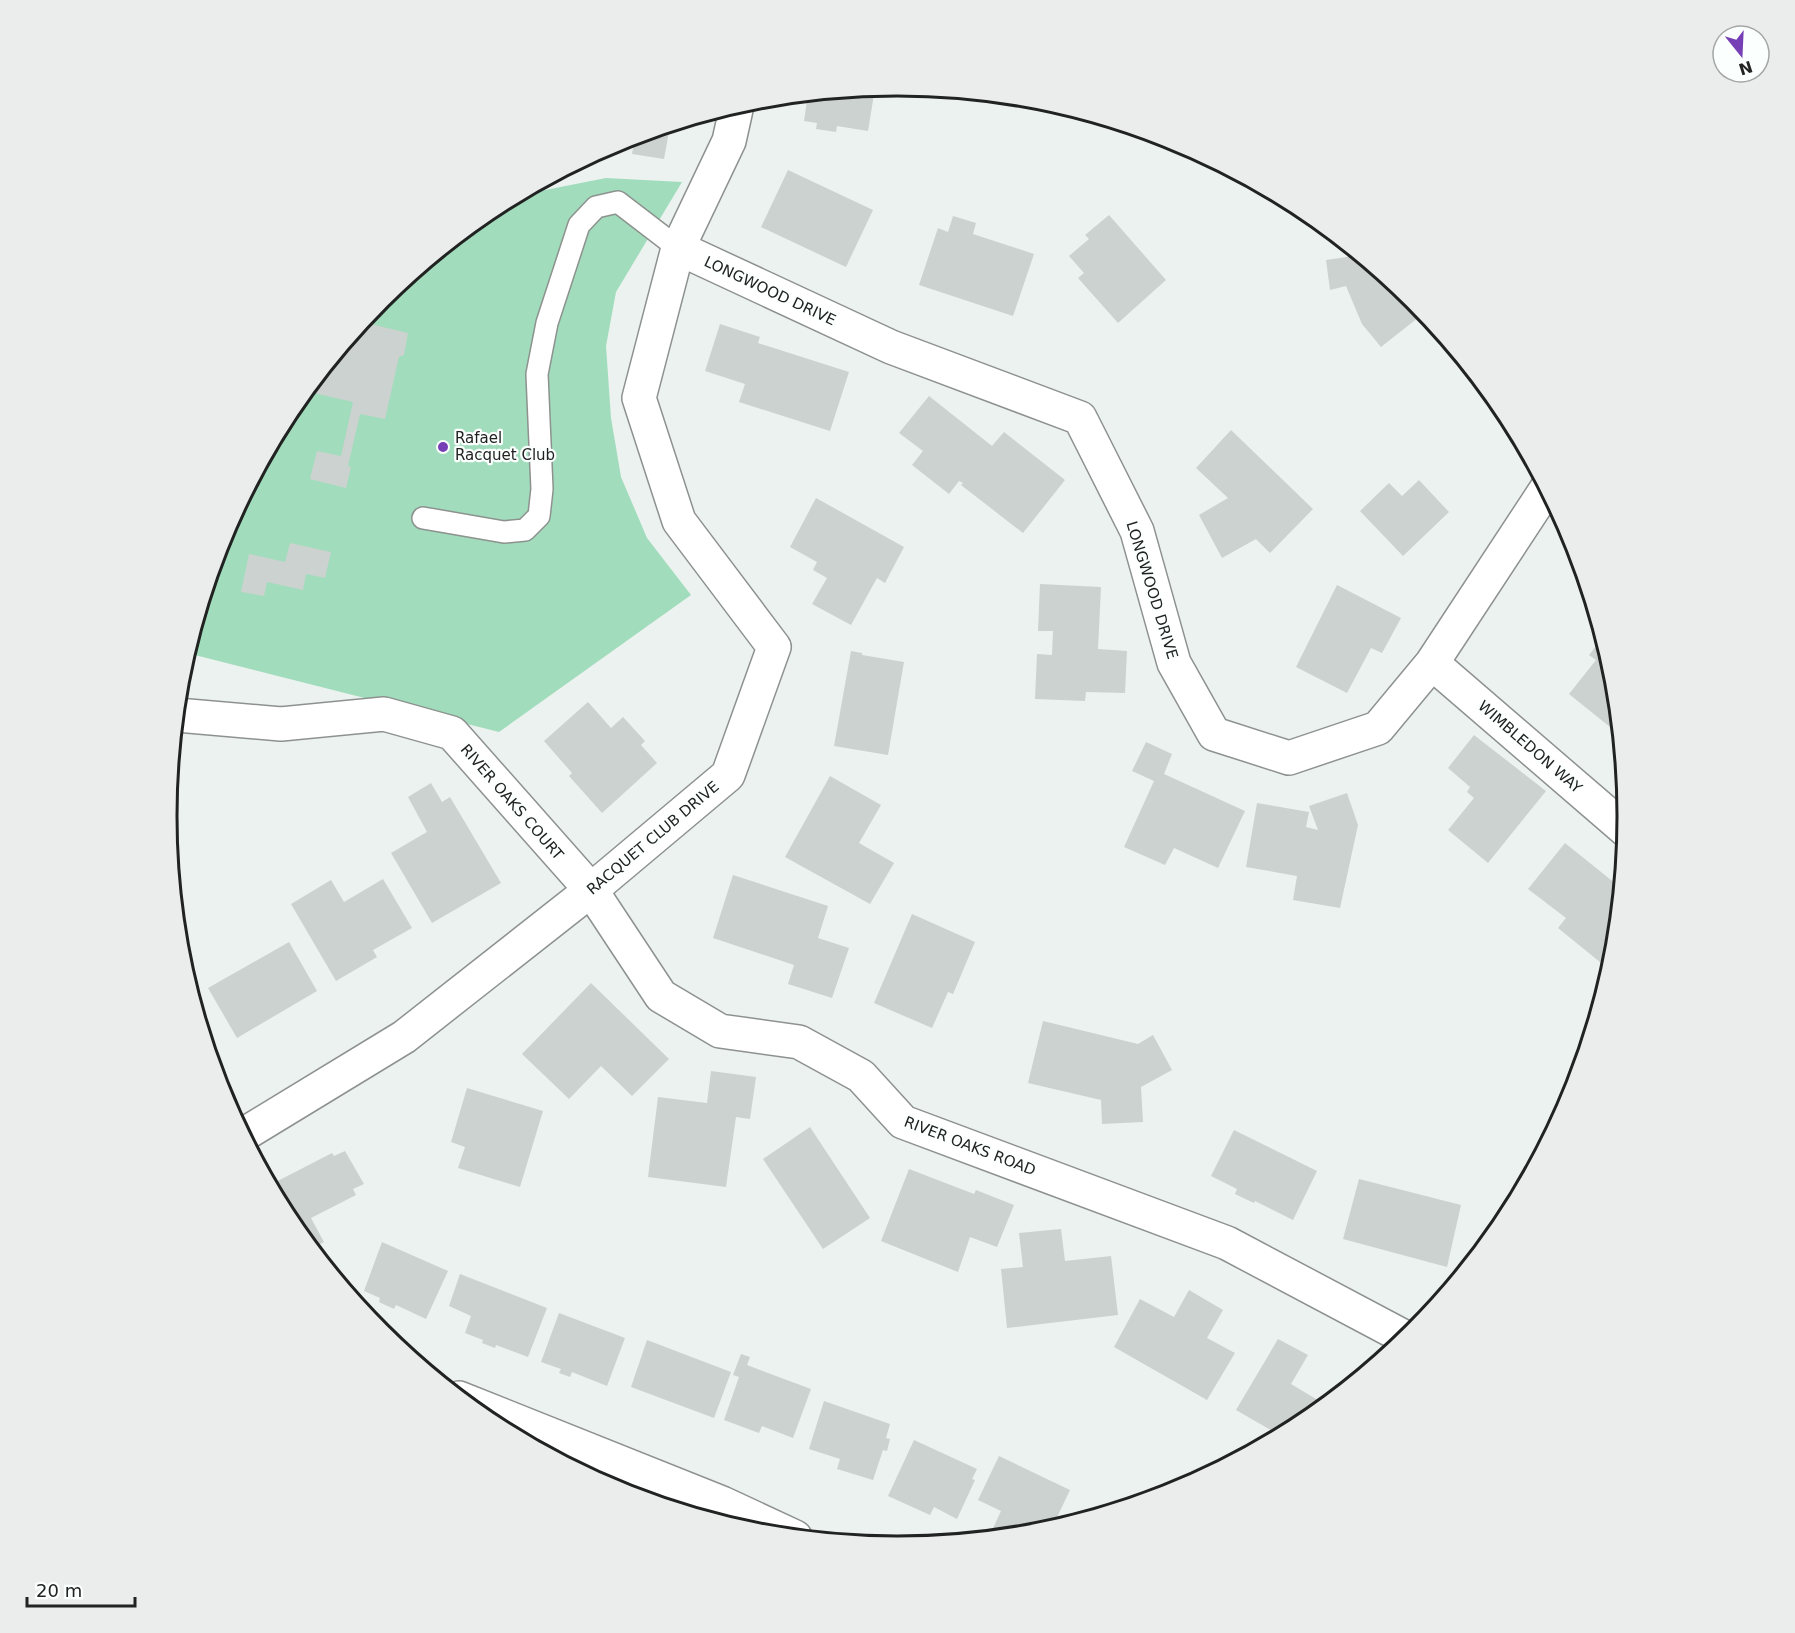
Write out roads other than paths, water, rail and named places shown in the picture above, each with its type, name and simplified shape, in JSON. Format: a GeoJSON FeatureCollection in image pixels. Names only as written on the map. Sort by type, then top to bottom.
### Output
{"type":"FeatureCollection","features":[{"type":"Feature","properties":{"kind":"street","name":"RACQUET CLUB DRIVE"},"geometry":{"type":"LineString","coordinates":[[249,1131],[404,1037],[591,890],[728,775],[774,647],[679,521],[639,398],[678,248],[729,141],[735,115]]}},
{"type":"Feature","properties":{"kind":"street","name":"LONGWOOD DRIVE"},"geometry":{"type":"LineString","coordinates":[[678,248],[891,347],[1080,418],[1137,531],[1174,663],[1214,734],[1289,758],[1378,729],[1432,663],[1542,495]]}},
{"type":"Feature","properties":{"kind":"street","name":"WIMBLEDON WAY"},"geometry":{"type":"LineString","coordinates":[[1432,663],[1618,823]]}},
{"type":"Feature","properties":{"kind":"street","name":"RIVER OAKS COURT"},"geometry":{"type":"LineString","coordinates":[[184,716],[281,724],[384,714],[452,733],[591,890]]}},
{"type":"Feature","properties":{"kind":"street","name":"RIVER OAKS ROAD"},"geometry":{"type":"LineString","coordinates":[[591,890],[662,996],[720,1031],[799,1041],[861,1076],[903,1122],[1227,1243],[1399,1334]]}},
{"type":"Feature","properties":{"kind":"street"},"geometry":{"type":"LineString","coordinates":[[493,1413],[719,1512],[740,1519]]}},
{"type":"Feature","properties":{"kind":"lane"},"geometry":{"type":"LineString","coordinates":[[423,518],[504,532],[525,530],[540,516],[542,489],[537,374],[547,323],[579,225],[596,207],[618,202],[678,248]]}},
{"type":"Feature","properties":{"kind":"place","name":"Rafael Racquet Club"},"geometry":{"type":"Point","coordinates":[443,447]}}]}
